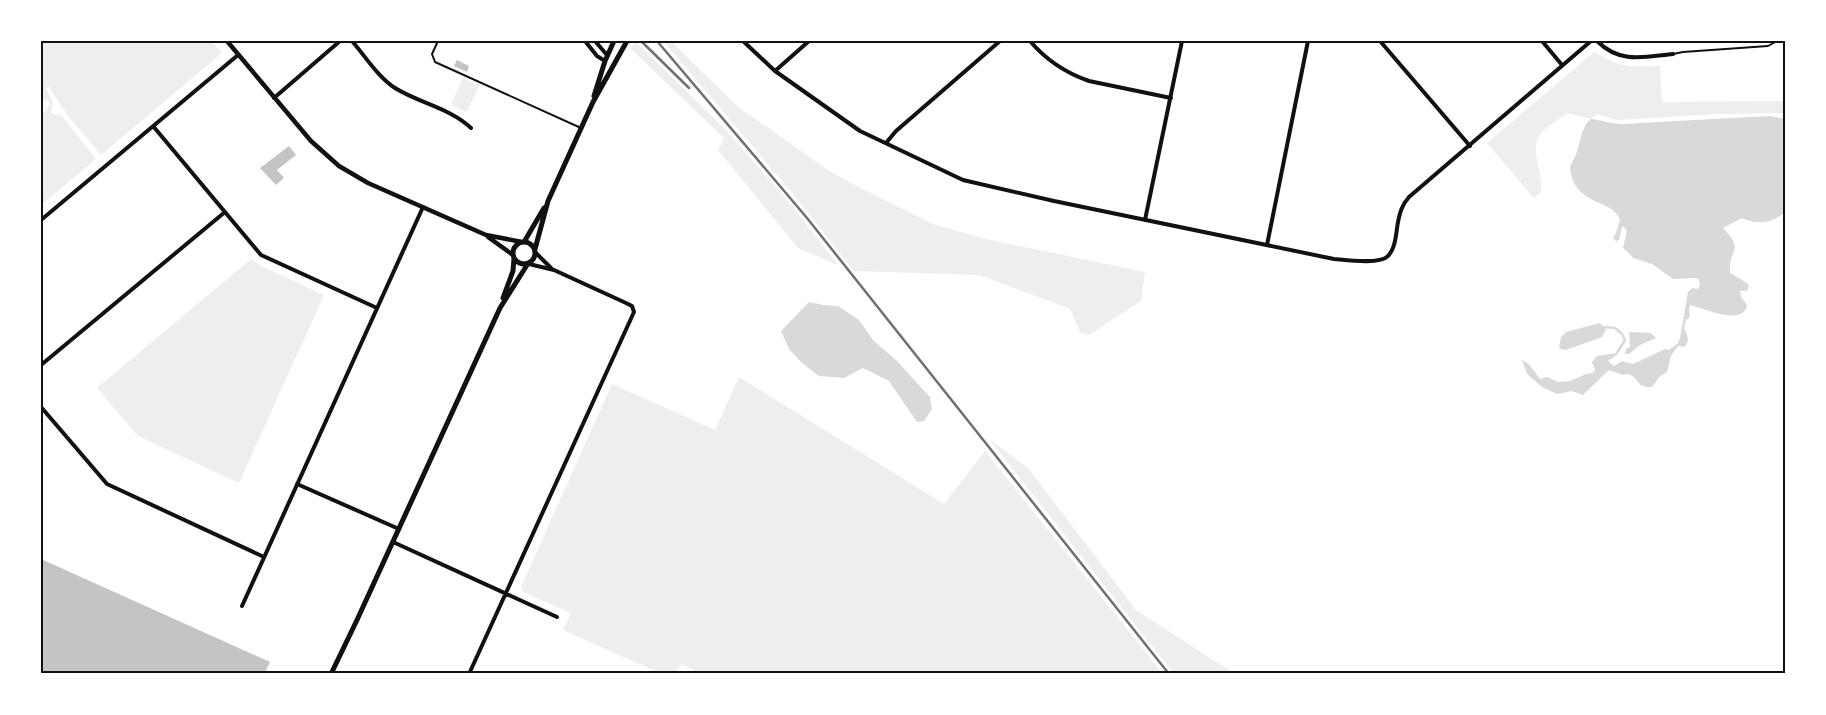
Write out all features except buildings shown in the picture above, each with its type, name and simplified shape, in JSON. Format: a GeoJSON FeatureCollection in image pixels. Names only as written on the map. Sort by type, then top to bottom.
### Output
{"type":"FeatureCollection","features":[{"type":"Feature","properties":{"kind":"main road"},"geometry":{"type":"LineString","coordinates":[[593,102],[606,58],[614,41]]}},
{"type":"Feature","properties":{"kind":"main road"},"geometry":{"type":"LineString","coordinates":[[331,674],[500,308],[513,270],[513,256],[516,246],[523,242],[548,201],[593,102],[627,41]]}},
{"type":"Feature","properties":{"kind":"main road"},"geometry":{"type":"LineString","coordinates":[[606,58],[615,64]]}},
{"type":"Feature","properties":{"kind":"main road"},"geometry":{"type":"LineString","coordinates":[[500,308],[528,264],[534,259],[548,201]]}},
{"type":"Feature","properties":{"kind":"main road"},"geometry":{"type":"LineString","coordinates":[[523,242],[530,244],[535,251]]}},
{"type":"Feature","properties":{"kind":"main road"},"geometry":{"type":"LineString","coordinates":[[513,256],[519,264],[528,264]]}},
{"type":"Feature","properties":{"kind":"street"},"geometry":{"type":"LineString","coordinates":[[227,41],[316,146],[335,163],[359,178],[486,235],[523,242]]}},
{"type":"Feature","properties":{"kind":"street"},"geometry":{"type":"LineString","coordinates":[[274,98],[340,41]]}},
{"type":"Feature","properties":{"kind":"street"},"geometry":{"type":"LineString","coordinates":[[352,41],[390,84],[405,93],[454,115],[471,128]]}},
{"type":"Feature","properties":{"kind":"street"},"geometry":{"type":"LineString","coordinates":[[584,41],[597,56],[606,58]]}},
{"type":"Feature","properties":{"kind":"street"},"geometry":{"type":"LineString","coordinates":[[595,41],[606,58]]}},
{"type":"Feature","properties":{"kind":"street"},"geometry":{"type":"LineString","coordinates":[[743,41],[775,71],[860,131],[963,180],[1007,192],[1348,261],[1377,261],[1388,256],[1393,245],[1403,205],[1409,197],[1591,41]]}},
{"type":"Feature","properties":{"kind":"street"},"geometry":{"type":"LineString","coordinates":[[775,71],[809,41]]}},
{"type":"Feature","properties":{"kind":"street"},"geometry":{"type":"LineString","coordinates":[[886,143],[896,131],[1000,41]]}},
{"type":"Feature","properties":{"kind":"street"},"geometry":{"type":"LineString","coordinates":[[1030,41],[1049,59],[1070,74],[1080,78],[1170,98]]}},
{"type":"Feature","properties":{"kind":"street"},"geometry":{"type":"LineString","coordinates":[[1145,220],[1182,41]]}},
{"type":"Feature","properties":{"kind":"street"},"geometry":{"type":"LineString","coordinates":[[1267,245],[1308,41]]}},
{"type":"Feature","properties":{"kind":"street"},"geometry":{"type":"LineString","coordinates":[[1380,41],[1470,146]]}},
{"type":"Feature","properties":{"kind":"street"},"geometry":{"type":"LineString","coordinates":[[1542,41],[1562,65]]}},
{"type":"Feature","properties":{"kind":"street"},"geometry":{"type":"LineString","coordinates":[[1597,41],[1610,52],[1619,56],[1632,58],[1673,54]]}},
{"type":"Feature","properties":{"kind":"street"},"geometry":{"type":"LineString","coordinates":[[41,220],[238,55]]}},
{"type":"Feature","properties":{"kind":"street"},"geometry":{"type":"LineString","coordinates":[[153,126],[261,256],[377,308]]}},
{"type":"Feature","properties":{"kind":"street"},"geometry":{"type":"LineString","coordinates":[[242,606],[423,207]]}},
{"type":"Feature","properties":{"kind":"street"},"geometry":{"type":"LineString","coordinates":[[41,365],[225,212]]}},
{"type":"Feature","properties":{"kind":"street"},"geometry":{"type":"LineString","coordinates":[[486,235],[513,256]]}},
{"type":"Feature","properties":{"kind":"street"},"geometry":{"type":"LineString","coordinates":[[535,251],[554,270]]}},
{"type":"Feature","properties":{"kind":"street"},"geometry":{"type":"LineString","coordinates":[[469,674],[634,314],[634,309],[629,304],[554,270],[528,264]]}},
{"type":"Feature","properties":{"kind":"street"},"geometry":{"type":"LineString","coordinates":[[41,406],[107,484],[264,557]]}},
{"type":"Feature","properties":{"kind":"street"},"geometry":{"type":"LineString","coordinates":[[297,484],[399,529]]}},
{"type":"Feature","properties":{"kind":"street"},"geometry":{"type":"LineString","coordinates":[[393,542],[556,617]]}},
{"type":"Feature","properties":{"kind":"lane"},"geometry":{"type":"LineString","coordinates":[[438,41],[432,54],[435,62],[581,128]]}},
{"type":"Feature","properties":{"kind":"lane"},"geometry":{"type":"LineString","coordinates":[[1673,54],[1768,46],[1777,41]]}},
{"type":"Feature","properties":{"kind":"shaded area"},"geometry":{"type":"Polygon","coordinates":[[[41,41],[212,41],[222,53],[101,155],[68,116],[49,87],[46,88],[53,102],[51,112],[55,115],[61,115],[96,159],[41,205],[41,113],[42,111],[45,112],[50,103],[41,98],[41,41]]]}},
{"type":"Feature","properties":{"kind":"shaded area"},"geometry":{"type":"Polygon","coordinates":[[[663,41],[671,41],[737,106],[831,172],[933,224],[986,239],[1145,272],[1141,301],[1089,335],[1081,333],[1070,309],[979,275],[854,271],[793,194],[663,41]]]}},
{"type":"Feature","properties":{"kind":"shaded area"},"geometry":{"type":"Polygon","coordinates":[[[636,42],[726,130],[792,206],[838,265],[798,248],[718,150],[724,138],[630,48],[636,42]]]}},
{"type":"Feature","properties":{"kind":"shaded area"},"geometry":{"type":"Polygon","coordinates":[[[1594,52],[1619,64],[1660,66],[1662,102],[1785,101],[1785,113],[1717,114],[1617,120],[1597,114],[1591,119],[1567,113],[1544,130],[1537,139],[1536,154],[1541,192],[1534,198],[1487,143],[1594,52]]]}},
{"type":"Feature","properties":{"kind":"shaded area"},"geometry":{"type":"Polygon","coordinates":[[[463,78],[479,86],[467,112],[451,105],[463,78]]]}},
{"type":"Feature","properties":{"kind":"shaded area"},"geometry":{"type":"Polygon","coordinates":[[[1770,116],[1785,119],[1785,212],[1770,221],[1753,222],[1742,218],[1723,228],[1735,246],[1731,259],[1730,273],[1749,286],[1747,291],[1740,291],[1741,297],[1747,305],[1744,311],[1738,315],[1722,314],[1690,305],[1690,317],[1686,320],[1684,328],[1688,338],[1687,342],[1684,347],[1678,346],[1671,356],[1667,372],[1660,376],[1652,387],[1641,385],[1629,374],[1623,375],[1609,370],[1583,395],[1572,391],[1557,394],[1542,387],[1527,374],[1522,360],[1529,364],[1540,379],[1547,377],[1558,382],[1570,381],[1593,373],[1595,370],[1592,362],[1597,356],[1618,354],[1608,361],[1614,366],[1622,361],[1633,364],[1663,350],[1669,350],[1678,343],[1680,338],[1688,292],[1692,288],[1698,289],[1700,284],[1699,279],[1696,278],[1673,279],[1652,264],[1633,258],[1623,248],[1627,231],[1624,227],[1622,227],[1619,240],[1616,241],[1613,238],[1620,220],[1616,213],[1585,196],[1578,189],[1573,180],[1570,167],[1586,124],[1591,119],[1622,124],[1770,116]]]}},
{"type":"Feature","properties":{"kind":"shaded area"},"geometry":{"type":"Polygon","coordinates":[[[251,259],[261,266],[324,295],[239,483],[138,436],[97,388],[251,259]]]}},
{"type":"Feature","properties":{"kind":"shaded area"},"geometry":{"type":"Polygon","coordinates":[[[809,302],[838,306],[859,320],[873,340],[897,361],[930,397],[932,409],[924,421],[917,422],[889,381],[863,368],[844,378],[819,376],[802,363],[789,349],[781,331],[809,302]]]}},
{"type":"Feature","properties":{"kind":"shaded area"},"geometry":{"type":"Polygon","coordinates":[[[1600,323],[1606,329],[1602,337],[1566,350],[1559,347],[1561,337],[1566,332],[1600,323]]]}},
{"type":"Feature","properties":{"kind":"shaded area"},"geometry":{"type":"Polygon","coordinates":[[[1629,332],[1651,333],[1656,338],[1640,345],[1629,354],[1625,354],[1626,349],[1630,347],[1629,332]]]}},
{"type":"Feature","properties":{"kind":"shaded area"},"geometry":{"type":"Polygon","coordinates":[[[739,377],[944,504],[985,451],[1163,674],[702,674],[681,664],[676,674],[662,674],[563,630],[571,613],[523,592],[521,587],[612,384],[715,430],[739,377]]]}},
{"type":"Feature","properties":{"kind":"shaded area"},"geometry":{"type":"Polygon","coordinates":[[[989,439],[1028,468],[1136,610],[1235,674],[1174,674],[989,439]]]}},
{"type":"Feature","properties":{"kind":"waterway"},"geometry":{"type":"LineString","coordinates":[[1604,327],[1615,328],[1622,334],[1625,340],[1617,353]]}},
{"type":"Feature","properties":{"kind":"railway"},"geometry":{"type":"LineString","coordinates":[[641,41],[689,88]]}},
{"type":"Feature","properties":{"kind":"railway"},"geometry":{"type":"LineString","coordinates":[[657,41],[807,218],[1169,674]]}}]}
